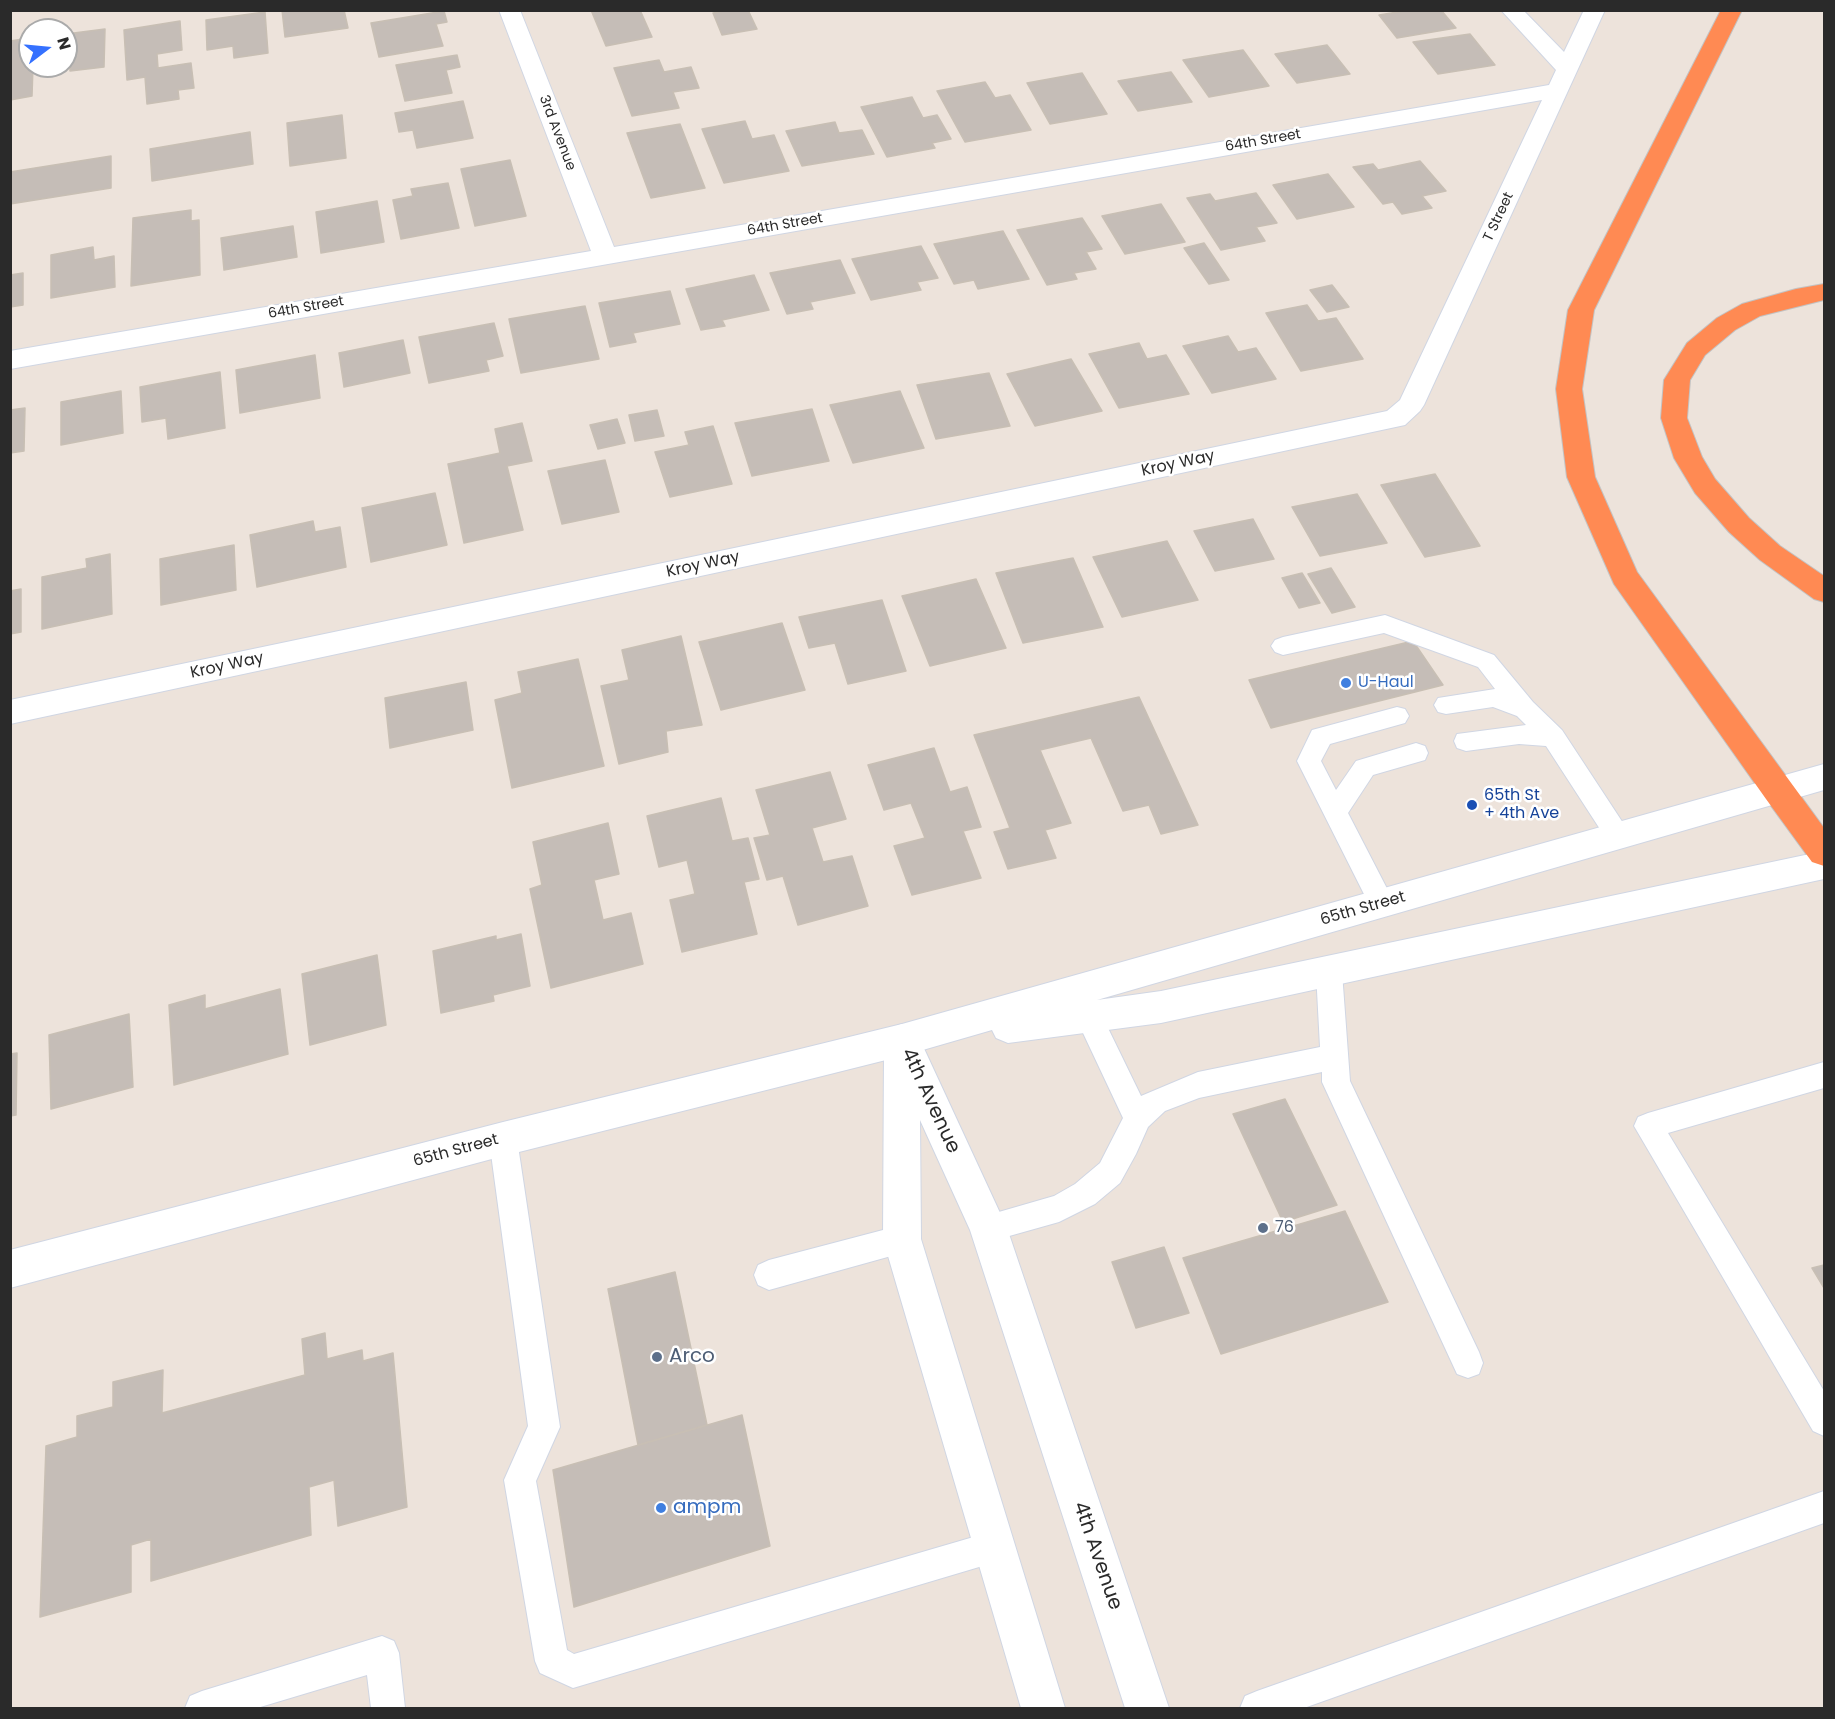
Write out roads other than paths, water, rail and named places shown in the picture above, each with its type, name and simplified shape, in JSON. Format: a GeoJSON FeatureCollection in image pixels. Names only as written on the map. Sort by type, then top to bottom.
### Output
{"type":"FeatureCollection","features":[{"type":"Feature","properties":{"kind":"highway"},"geometry":{"type":"LineString","coordinates":[[1732,10],[1581,310],[1569,389],[1581,477],[1624,576],[1824,852]]}},
{"type":"Feature","properties":{"kind":"highway"},"geometry":{"type":"LineString","coordinates":[[1824,292],[1796,297],[1751,310],[1725,324],[1696,349],[1677,380],[1674,418],[1688,458],[1718,502],[1770,554],[1824,591]]}},
{"type":"Feature","properties":{"kind":"street","name":"3rd Avenue"},"geometry":{"type":"LineString","coordinates":[[509,10],[605,256]]}},
{"type":"Feature","properties":{"kind":"street"},"geometry":{"type":"LineString","coordinates":[[1511,10],[1563,80]]}},
{"type":"Feature","properties":{"kind":"street","name":"T Street"},"geometry":{"type":"LineString","coordinates":[[1395,418],[1411,405],[1595,10]]}},
{"type":"Feature","properties":{"kind":"street","name":"64th Street"},"geometry":{"type":"LineString","coordinates":[[10,360],[605,256],[1563,80]]}},
{"type":"Feature","properties":{"kind":"street","name":"Kroy Way"},"geometry":{"type":"LineString","coordinates":[[10,712],[1395,418]]}},
{"type":"Feature","properties":{"kind":"street","name":"65th Street"},"geometry":{"type":"LineString","coordinates":[[10,1269],[503,1138],[902,1040],[1082,1004],[1382,904],[1824,777]]}},
{"type":"Feature","properties":{"kind":"street","name":"65th Street"},"geometry":{"type":"LineString","coordinates":[[1082,1004],[1161,1007],[1824,865]]}},
{"type":"Feature","properties":{"kind":"street","name":"4th Avenue"},"geometry":{"type":"LineString","coordinates":[[902,1040],[988,1228],[1148,1708]]}},
{"type":"Feature","properties":{"kind":"street","name":"4th Avenue"},"geometry":{"type":"LineString","coordinates":[[902,1040],[902,1239],[1042,1708]]}},
{"type":"Feature","properties":{"kind":"lane"},"geometry":{"type":"LineString","coordinates":[[1283,646],[1385,624],[1486,661],[1553,737],[1618,836]]}},
{"type":"Feature","properties":{"kind":"lane"},"geometry":{"type":"LineString","coordinates":[[1446,705],[1494,698],[1526,709]]}},
{"type":"Feature","properties":{"kind":"lane"},"geometry":{"type":"LineString","coordinates":[[1382,904],[1309,761],[1321,737],[1397,717]]}},
{"type":"Feature","properties":{"kind":"lane"},"geometry":{"type":"LineString","coordinates":[[1466,741],[1519,734],[1553,737]]}},
{"type":"Feature","properties":{"kind":"lane"},"geometry":{"type":"LineString","coordinates":[[1335,812],[1365,768],[1416,753]]}},
{"type":"Feature","properties":{"kind":"lane"},"geometry":{"type":"LineString","coordinates":[[1329,972],[1336,1082],[1468,1363]]}},
{"type":"Feature","properties":{"kind":"lane"},"geometry":{"type":"LineString","coordinates":[[1082,1004],[1137,1118]]}},
{"type":"Feature","properties":{"kind":"lane"},"geometry":{"type":"LineString","coordinates":[[988,1228],[1059,1208],[1085,1194],[1110,1173],[1126,1145],[1137,1118],[1155,1102],[1198,1085],[1335,1057]]}},
{"type":"Feature","properties":{"kind":"lane"},"geometry":{"type":"LineString","coordinates":[[1824,1075],[1648,1126],[1824,1420]]}},
{"type":"Feature","properties":{"kind":"lane"},"geometry":{"type":"LineString","coordinates":[[503,1138],[544,1427],[520,1480],[552,1661],[573,1671],[994,1547]]}},
{"type":"Feature","properties":{"kind":"lane"},"geometry":{"type":"LineString","coordinates":[[769,1275],[902,1239]]}},
{"type":"Feature","properties":{"kind":"lane"},"geometry":{"type":"LineString","coordinates":[[1257,1708],[1824,1507]]}},
{"type":"Feature","properties":{"kind":"lane"},"geometry":{"type":"LineString","coordinates":[[202,1708],[382,1653],[388,1708]]}},
{"type":"Feature","properties":{"kind":"place","name":"U-Haul"},"geometry":{"type":"Point","coordinates":[1346,683]}},
{"type":"Feature","properties":{"kind":"place","name":"65th St + 4th Ave"},"geometry":{"type":"Point","coordinates":[1472,805]}},
{"type":"Feature","properties":{"kind":"place","name":"76"},"geometry":{"type":"Point","coordinates":[1263,1228]}},
{"type":"Feature","properties":{"kind":"place","name":"Arco"},"geometry":{"type":"Point","coordinates":[657,1357]}},
{"type":"Feature","properties":{"kind":"place","name":"ampm"},"geometry":{"type":"Point","coordinates":[661,1508]}}]}
